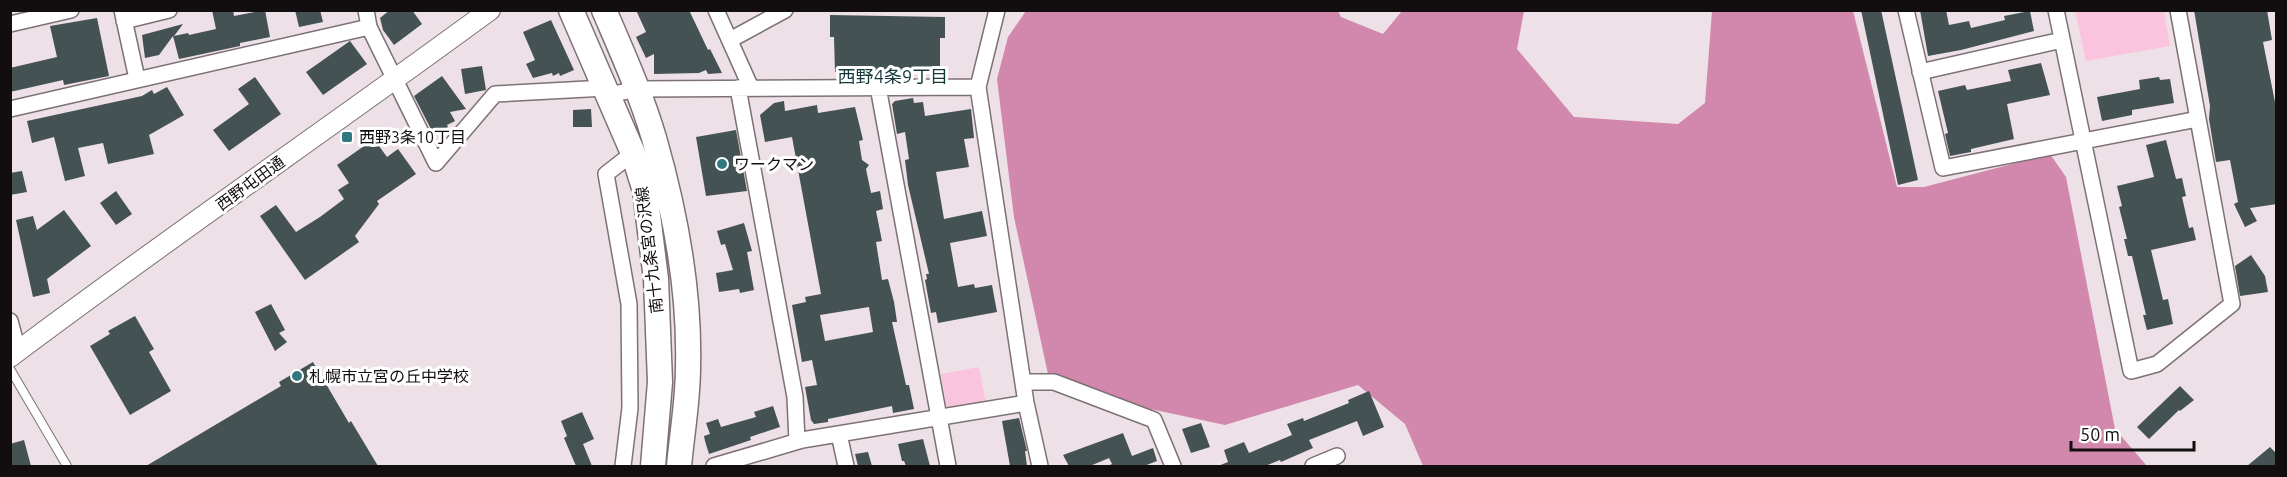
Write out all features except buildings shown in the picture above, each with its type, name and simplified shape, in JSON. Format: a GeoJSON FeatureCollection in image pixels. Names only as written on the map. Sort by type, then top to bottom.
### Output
{"type":"FeatureCollection","features":[{"type":"Feature","properties":{"kind":"main road","name":"南十九条宮の沢線"},"geometry":{"type":"LineString","coordinates":[[572,10],[633,153],[645,191],[656,279],[660,382],[653,466]]}},
{"type":"Feature","properties":{"kind":"main road","name":"南十九条宮の沢線"},"geometry":{"type":"LineString","coordinates":[[604,10],[654,136],[667,190],[686,303],[688,367],[679,466]]}},
{"type":"Feature","properties":{"kind":"street"},"geometry":{"type":"LineString","coordinates":[[10,24],[71,10]]}},
{"type":"Feature","properties":{"kind":"street"},"geometry":{"type":"LineString","coordinates":[[137,79],[123,16],[169,10]]}},
{"type":"Feature","properties":{"kind":"street"},"geometry":{"type":"LineString","coordinates":[[366,10],[369,27],[436,163],[495,94],[637,89],[978,87]]}},
{"type":"Feature","properties":{"kind":"street","name":"西野屯田通"},"geometry":{"type":"LineString","coordinates":[[13,359],[271,167],[396,80],[490,10]]}},
{"type":"Feature","properties":{"kind":"street"},"geometry":{"type":"LineString","coordinates":[[716,10],[730,40],[744,88],[795,397],[797,441]]}},
{"type":"Feature","properties":{"kind":"street"},"geometry":{"type":"LineString","coordinates":[[730,40],[785,10]]}},
{"type":"Feature","properties":{"kind":"street"},"geometry":{"type":"LineString","coordinates":[[997,10],[978,87],[1026,403],[1040,466]]}},
{"type":"Feature","properties":{"kind":"street"},"geometry":{"type":"LineString","coordinates":[[1906,10],[1943,168],[2198,119]]}},
{"type":"Feature","properties":{"kind":"street"},"geometry":{"type":"LineString","coordinates":[[2056,10],[2131,371],[2157,364],[2232,304],[2178,10]]}},
{"type":"Feature","properties":{"kind":"street"},"geometry":{"type":"LineString","coordinates":[[10,109],[369,27]]}},
{"type":"Feature","properties":{"kind":"street"},"geometry":{"type":"LineString","coordinates":[[1920,72],[2062,40]]}},
{"type":"Feature","properties":{"kind":"street"},"geometry":{"type":"LineString","coordinates":[[878,87],[948,466]]}},
{"type":"Feature","properties":{"kind":"street"},"geometry":{"type":"LineString","coordinates":[[623,466],[630,408],[629,304],[606,174],[633,153]]}},
{"type":"Feature","properties":{"kind":"street"},"geometry":{"type":"LineString","coordinates":[[10,321],[13,359]]}},
{"type":"Feature","properties":{"kind":"street"},"geometry":{"type":"LineString","coordinates":[[1023,382],[1054,382],[1154,420],[1173,466]]}},
{"type":"Feature","properties":{"kind":"street"},"geometry":{"type":"LineString","coordinates":[[714,466],[797,441],[1026,403]]}},
{"type":"Feature","properties":{"kind":"street"},"geometry":{"type":"LineString","coordinates":[[839,434],[846,466]]}},
{"type":"Feature","properties":{"kind":"street"},"geometry":{"type":"LineString","coordinates":[[1312,466],[1337,456]]}},
{"type":"Feature","properties":{"kind":"lane"},"geometry":{"type":"LineString","coordinates":[[13,359],[67,466]]}},
{"type":"Feature","properties":{"kind":"shaded area"},"geometry":{"type":"Polygon","coordinates":[[[1026,11],[1338,11],[1341,17],[1383,34],[1402,11],[1524,11],[1517,49],[1574,117],[1678,124],[1705,103],[1712,11],[1853,11],[1897,187],[1924,187],[2050,154],[2066,177],[2115,429],[2147,466],[1423,466],[1405,424],[1358,385],[1225,425],[1146,408],[1048,374],[1014,217],[997,79],[1008,37],[1026,11]]]}},
{"type":"Feature","properties":{"kind":"shaded area"},"geometry":{"type":"Polygon","coordinates":[[[2075,11],[2164,11],[2170,46],[2086,61],[2075,11]]]}},
{"type":"Feature","properties":{"kind":"shaded area"},"geometry":{"type":"Polygon","coordinates":[[[979,367],[986,403],[947,409],[941,374],[979,367]]]}},
{"type":"Feature","properties":{"kind":"place","name":"西野3条10丁目"},"geometry":{"type":"Point","coordinates":[347,137]}},
{"type":"Feature","properties":{"kind":"place","name":"ワークマン"},"geometry":{"type":"Point","coordinates":[722,164]}},
{"type":"Feature","properties":{"kind":"place","name":"札幌市立宮の丘中学校"},"geometry":{"type":"Point","coordinates":[297,376]}},
{"type":"Feature","properties":{"kind":"district","name":"西野4条9丁目"},"geometry":{"type":"Point","coordinates":[893,77]}}]}
